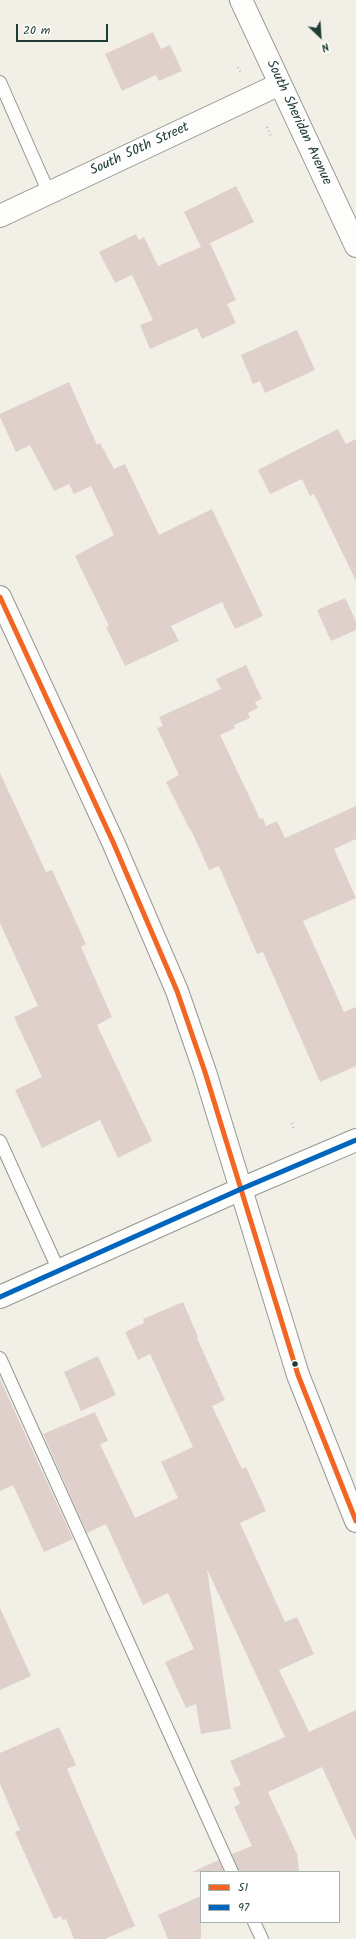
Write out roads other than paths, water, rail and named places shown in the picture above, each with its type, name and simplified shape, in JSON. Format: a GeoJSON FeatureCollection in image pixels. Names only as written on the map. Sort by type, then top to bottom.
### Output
{"type":"FeatureCollection","features":[{"type":"Feature","properties":{"kind":"street","name":"South Sheridan Avenue"},"geometry":{"type":"LineString","coordinates":[[241,0],[354,239]]}},
{"type":"Feature","properties":{"kind":"street","name":"South 50th Street"},"geometry":{"type":"LineString","coordinates":[[0,216],[280,84]]}},
{"type":"Feature","properties":{"kind":"street"},"geometry":{"type":"LineString","coordinates":[[0,597],[113,842],[177,991],[205,1072],[298,1374],[334,1469],[356,1521]]}},
{"type":"Feature","properties":{"kind":"street"},"geometry":{"type":"LineString","coordinates":[[0,1297],[241,1189],[356,1140]]}},
{"type":"Feature","properties":{"kind":"lane"},"geometry":{"type":"LineString","coordinates":[[0,82],[49,193]]}},
{"type":"Feature","properties":{"kind":"lane"},"geometry":{"type":"LineString","coordinates":[[0,1141],[59,1271]]}},
{"type":"Feature","properties":{"kind":"lane"},"geometry":{"type":"LineString","coordinates":[[0,1358],[232,1871]]}},
{"type":"Feature","properties":{"kind":"lane"},"geometry":{"type":"LineString","coordinates":[[254,1923],[262,1939]]}}]}
